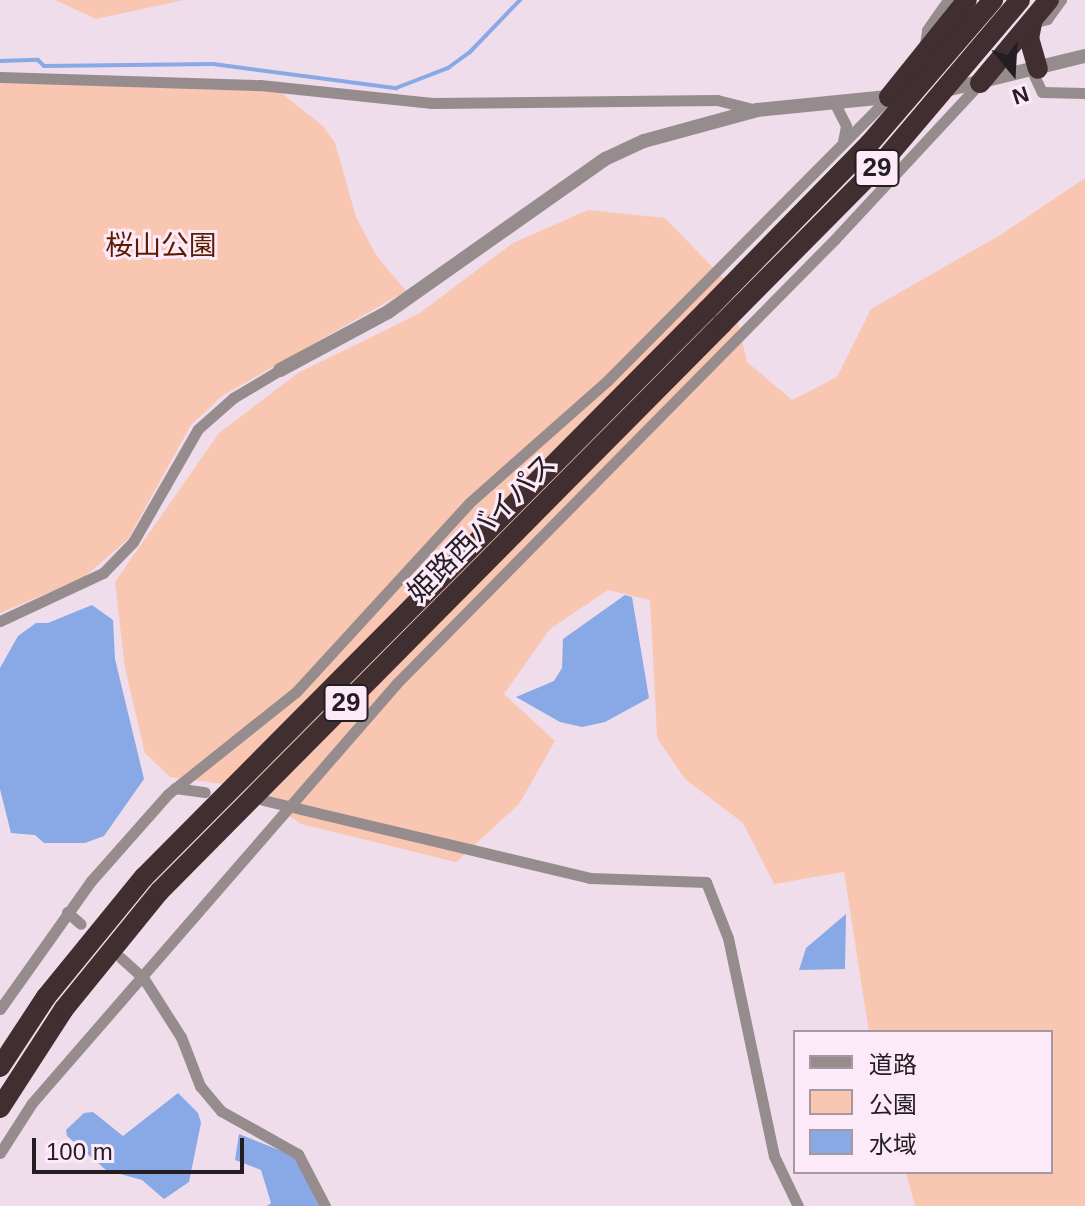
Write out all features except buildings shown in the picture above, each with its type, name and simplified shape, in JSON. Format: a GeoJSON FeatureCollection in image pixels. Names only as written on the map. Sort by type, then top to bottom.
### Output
{"type":"FeatureCollection","features":[{"type":"Feature","properties":{"kind":"highway"},"geometry":{"type":"LineString","coordinates":[[889,97],[967,0]]}},
{"type":"Feature","properties":{"kind":"highway","name":"姫路西バイパス"},"geometry":{"type":"LineString","coordinates":[[0,1108],[64,1009],[159,892],[715,317],[993,0]]}},
{"type":"Feature","properties":{"kind":"highway","name":"姫路西バイパス"},"geometry":{"type":"LineString","coordinates":[[0,1067],[46,997],[144,877],[715,317],[886,158],[1020,0]]}},
{"type":"Feature","properties":{"kind":"highway"},"geometry":{"type":"LineString","coordinates":[[980,83],[1049,0]]}},
{"type":"Feature","properties":{"kind":"highway"},"geometry":{"type":"LineString","coordinates":[[1032,23],[1029,38],[1035,70]]}},
{"type":"Feature","properties":{"kind":"street"},"geometry":{"type":"LineString","coordinates":[[948,0],[927,30],[930,46],[926,67],[948,90]]}},
{"type":"Feature","properties":{"kind":"street"},"geometry":{"type":"LineString","coordinates":[[1032,23],[1047,19],[1061,0]]}},
{"type":"Feature","properties":{"kind":"street"},"geometry":{"type":"LineString","coordinates":[[0,621],[103,573],[133,542],[198,429],[233,398],[407,300],[605,159],[644,141],[757,110],[948,90],[1085,56]]}},
{"type":"Feature","properties":{"kind":"street"},"geometry":{"type":"LineString","coordinates":[[1035,70],[1042,92],[1085,93]]}},
{"type":"Feature","properties":{"kind":"street"},"geometry":{"type":"LineString","coordinates":[[0,77],[260,85],[432,103],[717,100],[757,110]]}},
{"type":"Feature","properties":{"kind":"street"},"geometry":{"type":"LineString","coordinates":[[0,1153],[32,1103],[144,979],[289,803],[397,683],[593,489],[980,83]]}},
{"type":"Feature","properties":{"kind":"street"},"geometry":{"type":"LineString","coordinates":[[923,94],[938,129]]}},
{"type":"Feature","properties":{"kind":"street"},"geometry":{"type":"LineString","coordinates":[[0,1009],[67,912],[175,788],[296,692],[469,503],[607,381],[889,97]]}},
{"type":"Feature","properties":{"kind":"street"},"geometry":{"type":"LineString","coordinates":[[834,102],[846,126],[841,145]]}},
{"type":"Feature","properties":{"kind":"street"},"geometry":{"type":"LineString","coordinates":[[175,788],[205,792]]}},
{"type":"Feature","properties":{"kind":"street"},"geometry":{"type":"LineString","coordinates":[[263,800],[289,803],[480,855],[590,878],[706,882],[728,938],[774,1156],[798,1206]]}},
{"type":"Feature","properties":{"kind":"street"},"geometry":{"type":"LineString","coordinates":[[67,912],[81,924]]}},
{"type":"Feature","properties":{"kind":"street"},"geometry":{"type":"LineString","coordinates":[[121,958],[144,979],[181,1037],[200,1086],[237,1124],[298,1154],[325,1206]]}},
{"type":"Feature","properties":{"kind":"green space"},"geometry":{"type":"Polygon","coordinates":[[[55,0],[184,0],[96,19],[55,0]]]}},
{"type":"Feature","properties":{"kind":"green space","name":"桜山公園"},"geometry":{"type":"Polygon","coordinates":[[[0,81],[279,91],[323,126],[335,143],[356,217],[376,255],[406,291],[222,396],[191,425],[128,539],[83,578],[0,613],[0,81]]]}},
{"type":"Feature","properties":{"kind":"green space"},"geometry":{"type":"Polygon","coordinates":[[[1085,178],[1085,1206],[915,1206],[907,1174],[1053,1174],[1053,1030],[869,1030],[844,872],[774,884],[743,823],[685,779],[657,738],[650,600],[608,590],[550,629],[504,694],[555,741],[519,804],[456,862],[301,824],[247,787],[170,777],[145,753],[125,668],[115,582],[219,433],[298,373],[420,313],[513,243],[588,210],[665,218],[729,284],[747,362],[792,400],[837,377],[871,309],[1002,234],[1085,178]]]}},
{"type":"Feature","properties":{"kind":"water"},"geometry":{"type":"Polygon","coordinates":[[[625,595],[632,597],[649,698],[605,722],[582,727],[560,722],[516,697],[554,681],[562,668],[563,639],[625,595]]]}},
{"type":"Feature","properties":{"kind":"water"},"geometry":{"type":"Polygon","coordinates":[[[92,605],[113,620],[115,659],[144,779],[104,836],[85,843],[44,843],[35,835],[11,833],[0,789],[0,668],[18,636],[36,623],[48,623],[92,605]]]}},
{"type":"Feature","properties":{"kind":"water"},"geometry":{"type":"Polygon","coordinates":[[[846,914],[845,969],[799,970],[806,948],[846,914]]]}},
{"type":"Feature","properties":{"kind":"water"},"geometry":{"type":"Polygon","coordinates":[[[178,1093],[198,1113],[201,1123],[189,1182],[164,1199],[142,1180],[106,1170],[67,1136],[66,1130],[84,1113],[93,1112],[123,1136],[178,1093]]]}},
{"type":"Feature","properties":{"kind":"water"},"geometry":{"type":"Polygon","coordinates":[[[239,1134],[294,1156],[319,1206],[267,1206],[271,1203],[261,1170],[235,1160],[239,1134]]]}},
{"type":"Feature","properties":{"kind":"waterway"},"geometry":{"type":"LineString","coordinates":[[0,61],[38,60],[44,66],[213,64],[396,88],[448,68],[469,53],[520,0]]}}]}
